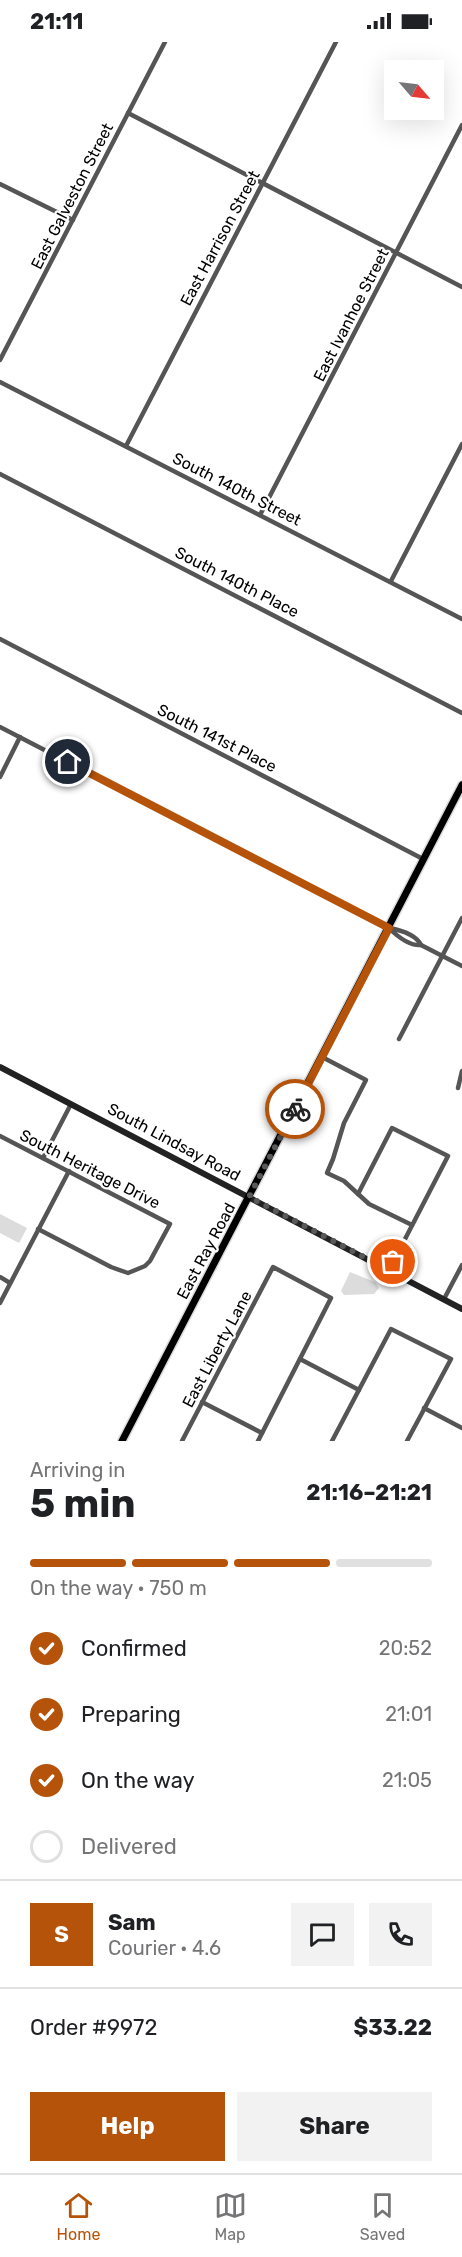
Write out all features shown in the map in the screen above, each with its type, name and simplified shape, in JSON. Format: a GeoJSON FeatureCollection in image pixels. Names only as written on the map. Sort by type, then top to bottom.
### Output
{"type":"FeatureCollection","features":[{"type":"Feature","properties":{"kind":"main road","name":"East Ray Road"},"geometry":{"type":"LineString","coordinates":[[122,1441],[462,785]]}},
{"type":"Feature","properties":{"kind":"main road","name":"South Lindsay Road"},"geometry":{"type":"LineString","coordinates":[[0,1067],[462,1309]]}},
{"type":"Feature","properties":{"kind":"street","name":"East Galveston Street"},"geometry":{"type":"LineString","coordinates":[[0,360],[165,42]]}},
{"type":"Feature","properties":{"kind":"street","name":"East Harrison Street"},"geometry":{"type":"LineString","coordinates":[[126,446],[336,42]]}},
{"type":"Feature","properties":{"kind":"street"},"geometry":{"type":"LineString","coordinates":[[128,114],[462,287]]}},
{"type":"Feature","properties":{"kind":"street","name":"East Ivanhoe Street"},"geometry":{"type":"LineString","coordinates":[[261,516],[462,125]]}},
{"type":"Feature","properties":{"kind":"street"},"geometry":{"type":"LineString","coordinates":[[0,184],[72,220]]}},
{"type":"Feature","properties":{"kind":"street","name":"South 140th Street"},"geometry":{"type":"LineString","coordinates":[[0,382],[462,618]]}},
{"type":"Feature","properties":{"kind":"street"},"geometry":{"type":"LineString","coordinates":[[391,582],[462,444]]}},
{"type":"Feature","properties":{"kind":"street","name":"South 140th Place"},"geometry":{"type":"LineString","coordinates":[[0,474],[462,713]]}},
{"type":"Feature","properties":{"kind":"street","name":"South 141st Place"},"geometry":{"type":"LineString","coordinates":[[0,639],[423,859]]}},
{"type":"Feature","properties":{"kind":"street"},"geometry":{"type":"LineString","coordinates":[[0,727],[389,928],[418,940],[421,945],[462,966]]}},
{"type":"Feature","properties":{"kind":"street"},"geometry":{"type":"LineString","coordinates":[[0,777],[20,737]]}},
{"type":"Feature","properties":{"kind":"street"},"geometry":{"type":"LineString","coordinates":[[399,1039],[462,918]]}},
{"type":"Feature","properties":{"kind":"street"},"geometry":{"type":"LineString","coordinates":[[322,1057],[366,1080],[344,1123],[327,1173],[344,1182],[369,1204],[412,1225]]}},
{"type":"Feature","properties":{"kind":"street"},"geometry":{"type":"LineString","coordinates":[[458,1088],[462,1071]]}},
{"type":"Feature","properties":{"kind":"street"},"geometry":{"type":"LineString","coordinates":[[43,1158],[71,1104]]}},
{"type":"Feature","properties":{"kind":"street"},"geometry":{"type":"LineString","coordinates":[[358,1194],[392,1128],[447,1156],[389,1270]]}},
{"type":"Feature","properties":{"kind":"street","name":"South Heritage Drive"},"geometry":{"type":"LineString","coordinates":[[0,1137],[170,1224],[150,1261],[145,1266],[128,1273],[111,1267],[38,1229]]}},
{"type":"Feature","properties":{"kind":"street"},"geometry":{"type":"LineString","coordinates":[[0,1303],[69,1171]]}},
{"type":"Feature","properties":{"kind":"street"},"geometry":{"type":"LineString","coordinates":[[444,1299],[462,1265]]}},
{"type":"Feature","properties":{"kind":"street","name":"East Liberty Lane"},"geometry":{"type":"LineString","coordinates":[[182,1441],[273,1267],[331,1298],[300,1359]]}},
{"type":"Feature","properties":{"kind":"street"},"geometry":{"type":"LineString","coordinates":[[0,1277],[10,1282]]}},
{"type":"Feature","properties":{"kind":"street"},"geometry":{"type":"LineString","coordinates":[[332,1441],[391,1329],[451,1359],[407,1441]]}},
{"type":"Feature","properties":{"kind":"street"},"geometry":{"type":"LineString","coordinates":[[258,1441],[300,1359],[359,1390]]}},
{"type":"Feature","properties":{"kind":"street"},"geometry":{"type":"LineString","coordinates":[[202,1402],[262,1433]]}},
{"type":"Feature","properties":{"kind":"street"},"geometry":{"type":"LineString","coordinates":[[424,1408],[462,1428]]}},
{"type":"Feature","properties":{"kind":"shaded area"},"geometry":{"type":"Polygon","coordinates":[[[0,1214],[27,1228],[19,1243],[0,1233],[0,1214]]]}},
{"type":"Feature","properties":{"kind":"shaded area"},"geometry":{"type":"Polygon","coordinates":[[[350,1272],[375,1282],[379,1288],[374,1294],[344,1295],[341,1291],[350,1272]]]}},
{"type":"Feature","properties":{"kind":"waterway"},"geometry":{"type":"LineString","coordinates":[[223,1214],[228,1216]]}},
{"type":"Feature","properties":{"kind":"way so far"},"geometry":{"type":"LineString","coordinates":[[295,1109],[249,1197],[389,1270],[393,1262]]}},
{"type":"Feature","properties":{"kind":"route"},"geometry":{"type":"LineString","coordinates":[[68,762],[389,928],[295,1109]]}}]}
